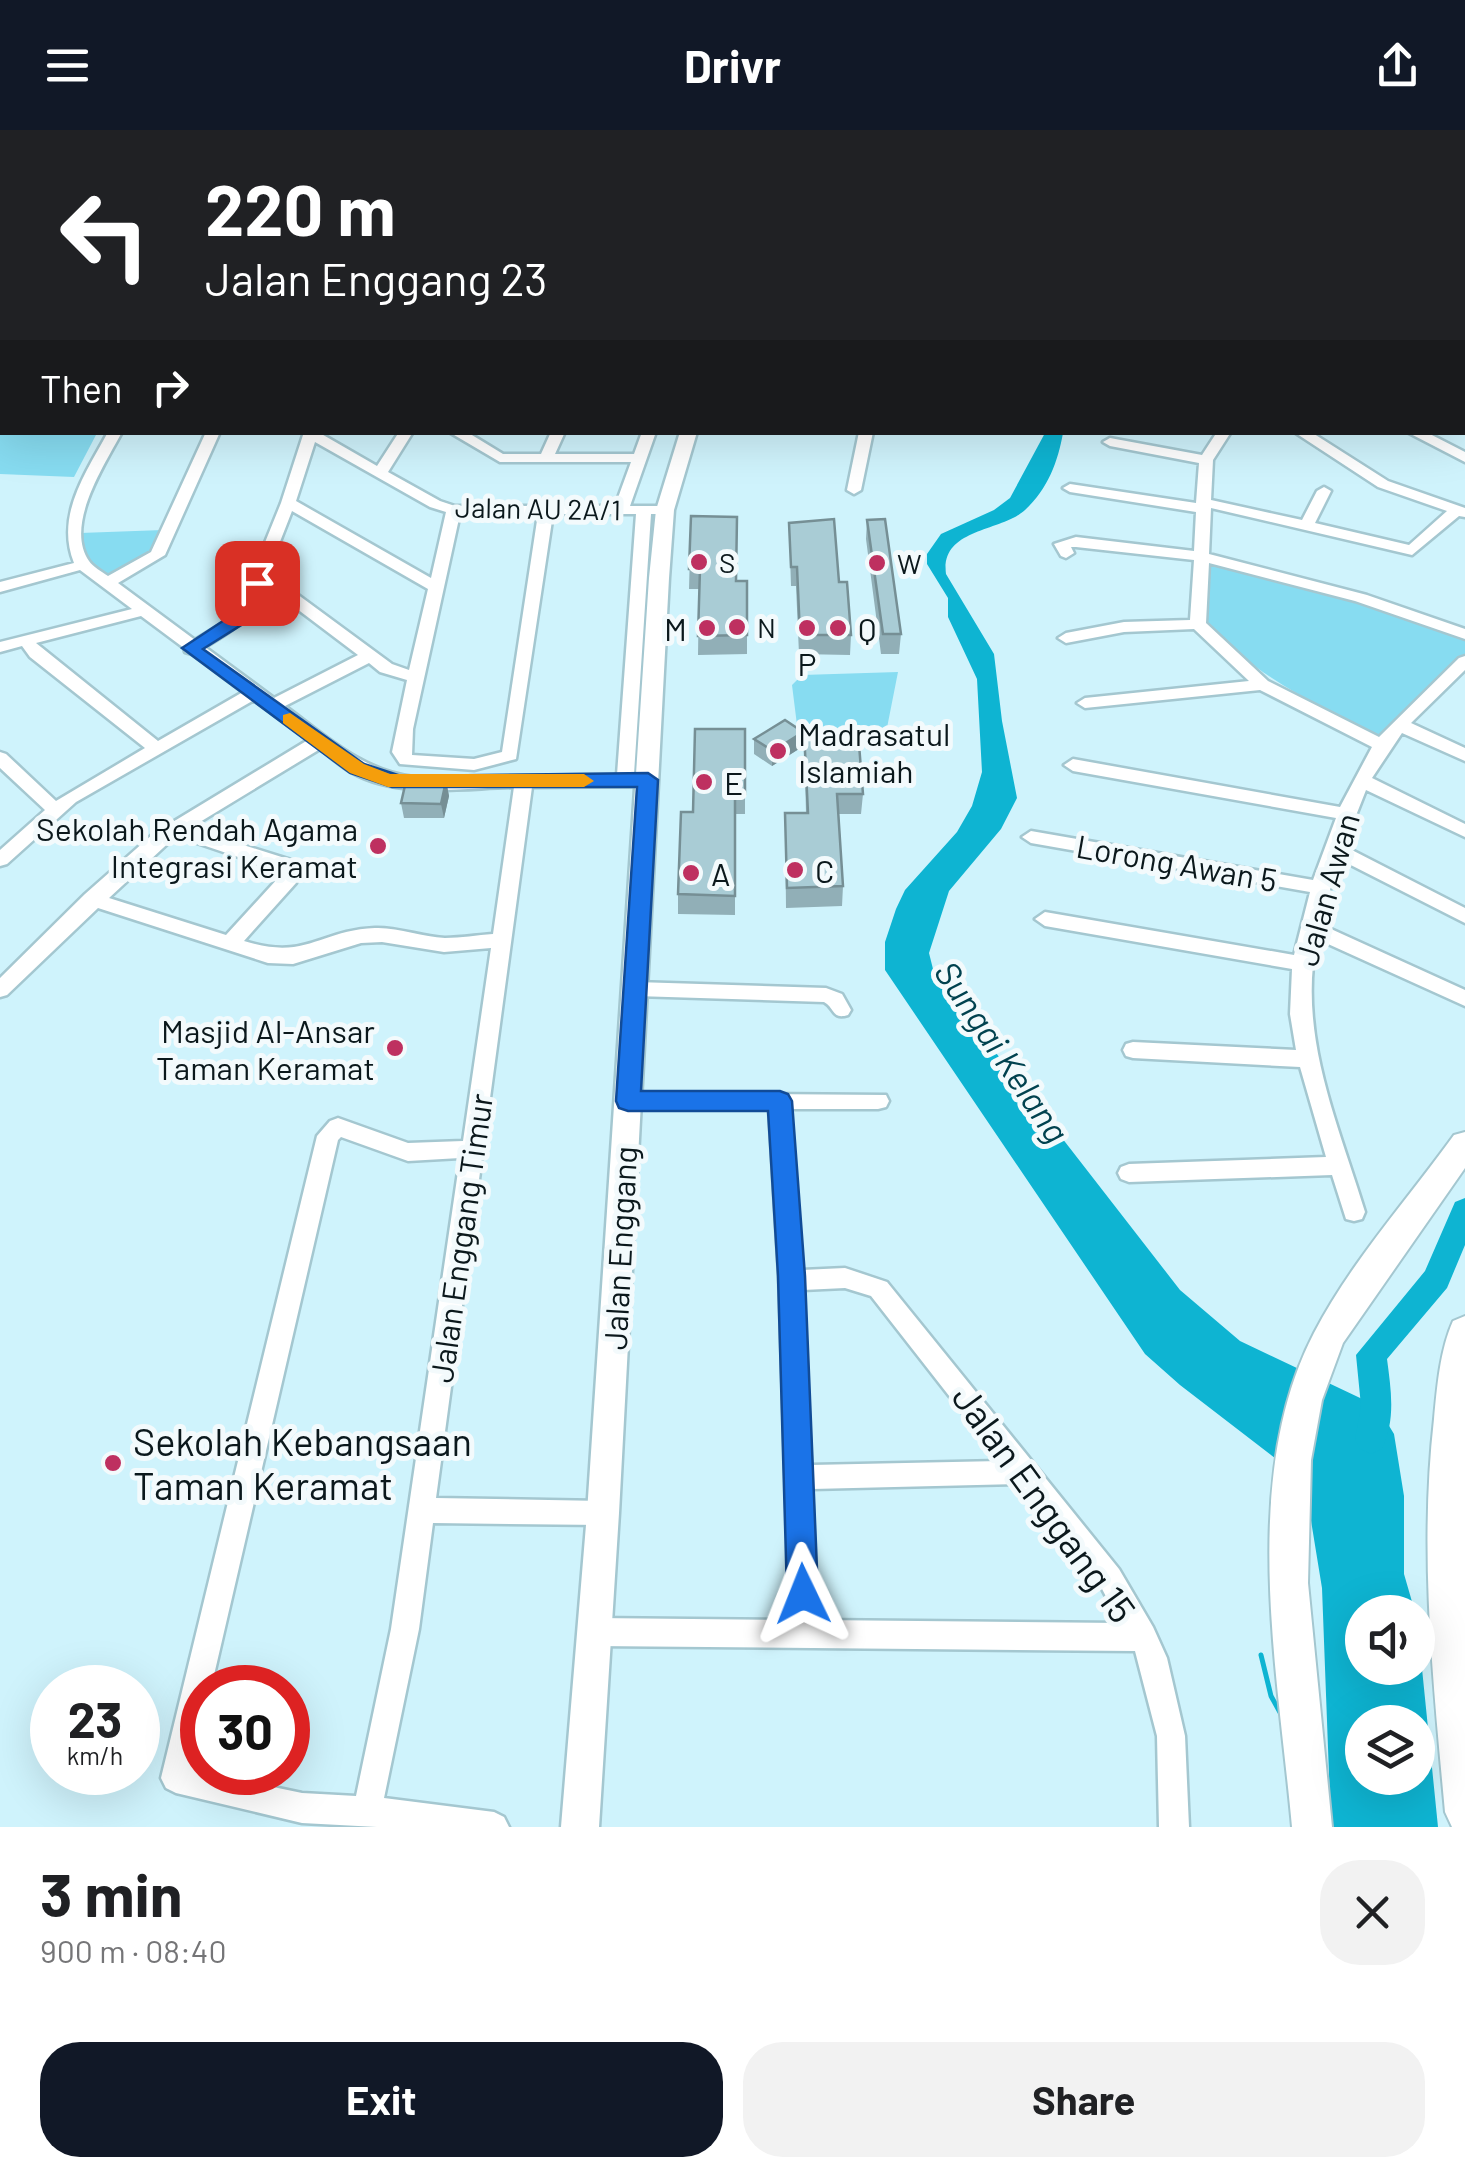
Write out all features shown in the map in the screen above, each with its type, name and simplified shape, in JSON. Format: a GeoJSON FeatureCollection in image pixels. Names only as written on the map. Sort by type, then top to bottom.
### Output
{"type":"FeatureCollection","features":[{"type":"Feature","properties":{"kind":"highway"},"geometry":{"type":"LineString","coordinates":[[1312,1827],[1294,1664],[1291,1549],[1294,1462],[1307,1398],[1326,1342],[1377,1264],[1465,1144]]}},
{"type":"Feature","properties":{"kind":"highway"},"geometry":{"type":"LineString","coordinates":[[1465,1332],[1452,1392],[1444,1557],[1465,1812]]}},
{"type":"Feature","properties":{"kind":"main road","name":"Jalan Enggang"},"geometry":{"type":"LineString","coordinates":[[586,1826],[636,990],[636,780],[654,511],[688,435]]}},
{"type":"Feature","properties":{"kind":"street"},"geometry":{"type":"LineString","coordinates":[[114,435],[81,500],[72,530],[79,559],[141,612],[357,768],[388,780],[636,780]]}},
{"type":"Feature","properties":{"kind":"street"},"geometry":{"type":"LineString","coordinates":[[105,584],[157,554],[211,435]]}},
{"type":"Feature","properties":{"kind":"street"},"geometry":{"type":"LineString","coordinates":[[191,648],[240,618],[288,503],[309,435]]}},
{"type":"Feature","properties":{"kind":"street","name":"Jalan AU 2A/1"},"geometry":{"type":"LineString","coordinates":[[314,435],[436,504],[454,510],[654,511]]}},
{"type":"Feature","properties":{"kind":"street"},"geometry":{"type":"LineString","coordinates":[[381,471],[404,435]]}},
{"type":"Feature","properties":{"kind":"street"},"geometry":{"type":"LineString","coordinates":[[462,435],[500,458],[639,458]]}},
{"type":"Feature","properties":{"kind":"street"},"geometry":{"type":"LineString","coordinates":[[547,458],[557,435]]}},
{"type":"Feature","properties":{"kind":"street"},"geometry":{"type":"LineString","coordinates":[[621,510],[648,435]]}},
{"type":"Feature","properties":{"kind":"street"},"geometry":{"type":"LineString","coordinates":[[854,490],[865,435]]}},
{"type":"Feature","properties":{"kind":"street"},"geometry":{"type":"LineString","coordinates":[[1198,624],[1206,460],[1222,435]]}},
{"type":"Feature","properties":{"kind":"street"},"geometry":{"type":"LineString","coordinates":[[1306,435],[1383,484],[1461,511]]}},
{"type":"Feature","properties":{"kind":"street"},"geometry":{"type":"LineString","coordinates":[[1420,435],[1465,458]]}},
{"type":"Feature","properties":{"kind":"street"},"geometry":{"type":"LineString","coordinates":[[1110,442],[1206,460]]}},
{"type":"Feature","properties":{"kind":"street"},"geometry":{"type":"LineString","coordinates":[[1070,488],[1203,505],[1412,550],[1461,511]]}},
{"type":"Feature","properties":{"kind":"street"},"geometry":{"type":"LineString","coordinates":[[1306,526],[1324,491]]}},
{"type":"Feature","properties":{"kind":"street"},"geometry":{"type":"LineString","coordinates":[[288,503],[436,588]]}},
{"type":"Feature","properties":{"kind":"street"},"geometry":{"type":"LineString","coordinates":[[454,510],[401,752],[406,760],[502,760],[510,755],[546,510]]}},
{"type":"Feature","properties":{"kind":"street"},"geometry":{"type":"LineString","coordinates":[[1061,554],[1200,561],[1361,598],[1465,634]]}},
{"type":"Feature","properties":{"kind":"street"},"geometry":{"type":"LineString","coordinates":[[0,572],[79,559]]}},
{"type":"Feature","properties":{"kind":"street"},"geometry":{"type":"LineString","coordinates":[[0,586],[79,559]]}},
{"type":"Feature","properties":{"kind":"street"},"geometry":{"type":"LineString","coordinates":[[257,583],[276,586],[386,668],[416,678]]}},
{"type":"Feature","properties":{"kind":"street"},"geometry":{"type":"LineString","coordinates":[[0,647],[141,612]]}},
{"type":"Feature","properties":{"kind":"street"},"geometry":{"type":"LineString","coordinates":[[1066,638],[1124,627],[1198,624],[1262,685],[1381,744]]}},
{"type":"Feature","properties":{"kind":"street"},"geometry":{"type":"LineString","coordinates":[[25,640],[60,674],[156,748]]}},
{"type":"Feature","properties":{"kind":"street"},"geometry":{"type":"LineString","coordinates":[[272,706],[369,656]]}},
{"type":"Feature","properties":{"kind":"street","name":"Jalan Awan"},"geometry":{"type":"LineString","coordinates":[[1354,1212],[1309,1059],[1299,1010],[1301,963],[1346,814],[1361,780],[1381,744],[1461,670]]}},
{"type":"Feature","properties":{"kind":"street"},"geometry":{"type":"LineString","coordinates":[[1085,703],[1262,685]]}},
{"type":"Feature","properties":{"kind":"street"},"geometry":{"type":"LineString","coordinates":[[0,860],[84,788],[254,693]]}},
{"type":"Feature","properties":{"kind":"street"},"geometry":{"type":"LineString","coordinates":[[1402,726],[1465,755]]}},
{"type":"Feature","properties":{"kind":"street"},"geometry":{"type":"LineString","coordinates":[[0,990],[92,900],[173,829],[320,741]]}},
{"type":"Feature","properties":{"kind":"street"},"geometry":{"type":"LineString","coordinates":[[0,758],[55,810]]}},
{"type":"Feature","properties":{"kind":"street"},"geometry":{"type":"LineString","coordinates":[[1074,765],[1346,814]]}},
{"type":"Feature","properties":{"kind":"street"},"geometry":{"type":"LineString","coordinates":[[1361,780],[1465,831]]}},
{"type":"Feature","properties":{"kind":"street","name":"Jalan Enggang Timur"},"geometry":{"type":"LineString","coordinates":[[368,1811],[405,1629],[524,782]]}},
{"type":"Feature","properties":{"kind":"street"},"geometry":{"type":"LineString","coordinates":[[173,829],[290,870],[288,878],[230,944]]}},
{"type":"Feature","properties":{"kind":"street","name":"Lorong Awan 5"},"geometry":{"type":"LineString","coordinates":[[1031,837],[1322,888]]}},
{"type":"Feature","properties":{"kind":"street"},"geometry":{"type":"LineString","coordinates":[[1335,849],[1465,916]]}},
{"type":"Feature","properties":{"kind":"street"},"geometry":{"type":"LineString","coordinates":[[92,900],[268,956],[293,957],[360,936],[382,934],[444,946],[502,940]]}},
{"type":"Feature","properties":{"kind":"street"},"geometry":{"type":"LineString","coordinates":[[1045,919],[1301,963]]}},
{"type":"Feature","properties":{"kind":"street"},"geometry":{"type":"LineString","coordinates":[[1312,928],[1465,999]]}},
{"type":"Feature","properties":{"kind":"street"},"geometry":{"type":"LineString","coordinates":[[636,990],[826,995],[835,999],[841,1010]]}},
{"type":"Feature","properties":{"kind":"street"},"geometry":{"type":"LineString","coordinates":[[1133,1050],[1309,1059]]}},
{"type":"Feature","properties":{"kind":"street"},"geometry":{"type":"LineString","coordinates":[[628,1101],[878,1101]]}},
{"type":"Feature","properties":{"kind":"street"},"geometry":{"type":"LineString","coordinates":[[780,1101],[804,1634]]}},
{"type":"Feature","properties":{"kind":"street"},"geometry":{"type":"LineString","coordinates":[[472,1148],[408,1152],[338,1127],[328,1136],[176,1778],[302,1808],[368,1811],[494,1827]]}},
{"type":"Feature","properties":{"kind":"street"},"geometry":{"type":"LineString","coordinates":[[1128,1173],[1340,1166]]}},
{"type":"Feature","properties":{"kind":"street","name":"Jalan Enggang 15"},"geometry":{"type":"LineString","coordinates":[[791,1281],[845,1278],[879,1290],[1110,1578],[1153,1658],[1170,1736],[1174,1827]]}},
{"type":"Feature","properties":{"kind":"street"},"geometry":{"type":"LineString","coordinates":[[799,1476],[1028,1472]]}},
{"type":"Feature","properties":{"kind":"street"},"geometry":{"type":"LineString","coordinates":[[422,1510],[603,1513]]}},
{"type":"Feature","properties":{"kind":"street"},"geometry":{"type":"LineString","coordinates":[[595,1632],[1143,1637]]}},
{"type":"Feature","properties":{"kind":"shaded area"},"geometry":{"type":"Polygon","coordinates":[[[0,435],[96,435],[74,477],[0,474],[0,435]]]}},
{"type":"Feature","properties":{"kind":"shaded area"},"geometry":{"type":"Polygon","coordinates":[[[1044,435],[1063,435],[1051,474],[1033,502],[1014,517],[962,539],[947,559],[946,574],[994,654],[1017,798],[1001,829],[949,891],[929,953],[934,973],[1180,1290],[1240,1341],[1377,1406],[1394,1434],[1404,1496],[1404,1574],[1410,1595],[1345,1595],[1345,1685],[1424,1685],[1426,1705],[1345,1705],[1345,1795],[1435,1795],[1438,1827],[1331,1827],[1322,1588],[1306,1490],[1288,1468],[1145,1354],[885,970],[885,942],[905,890],[957,832],[972,806],[982,772],[977,679],[948,617],[948,598],[927,564],[927,554],[941,534],[994,510],[1010,498],[1044,435]]]}},
{"type":"Feature","properties":{"kind":"shaded area"},"geometry":{"type":"Polygon","coordinates":[[[163,530],[148,555],[110,577],[83,558],[80,533],[163,530]]]}},
{"type":"Feature","properties":{"kind":"shaded area"},"geometry":{"type":"Polygon","coordinates":[[[1202,560],[1339,594],[1465,636],[1465,655],[1383,739],[1288,688],[1225,642],[1205,622],[1202,560]]]}},
{"type":"Feature","properties":{"kind":"shaded area"},"geometry":{"type":"Polygon","coordinates":[[[898,672],[884,743],[799,741],[792,685],[802,675],[898,672]]]}},
{"type":"Feature","properties":{"kind":"building"},"geometry":{"type":"Polygon","coordinates":[[[691,516],[737,517],[736,581],[747,581],[747,635],[698,636],[700,569],[689,569],[691,516]]]}},
{"type":"Feature","properties":{"kind":"building"},"geometry":{"type":"Polygon","coordinates":[[[834,519],[839,582],[847,582],[851,635],[800,635],[797,567],[791,567],[789,523],[834,519]]]}},
{"type":"Feature","properties":{"kind":"building"},"geometry":{"type":"Polygon","coordinates":[[[885,519],[901,634],[883,634],[867,520],[885,519]]]}},
{"type":"Feature","properties":{"kind":"building"},"geometry":{"type":"Polygon","coordinates":[[[785,720],[803,732],[773,751],[754,739],[785,720]]]}},
{"type":"Feature","properties":{"kind":"building"},"geometry":{"type":"Polygon","coordinates":[[[695,729],[745,729],[745,794],[735,794],[735,896],[678,894],[681,812],[693,812],[695,729]]]}},
{"type":"Feature","properties":{"kind":"building"},"geometry":{"type":"Polygon","coordinates":[[[804,731],[858,732],[863,794],[837,794],[843,886],[787,888],[785,813],[808,813],[804,731]]]}},
{"type":"Feature","properties":{"kind":"building"},"geometry":{"type":"Polygon","coordinates":[[[406,781],[446,781],[441,804],[401,803],[406,781]]]}},
{"type":"Feature","properties":{"kind":"waterway"},"geometry":{"type":"LineString","coordinates":[[1371,1439],[1377,1406],[1371,1355],[1437,1279],[1465,1210]]}},
{"type":"Feature","properties":{"kind":"waterway"},"geometry":{"type":"LineString","coordinates":[[1261,1655],[1271,1696],[1282,1716]]}},
{"type":"Feature","properties":{"kind":"slow traffic"},"geometry":{"type":"LineString","coordinates":[[290,719],[357,768],[388,780],[584,781]]}},
{"type":"Feature","properties":{"kind":"place","name":"S"},"geometry":{"type":"Point","coordinates":[699,562]}},
{"type":"Feature","properties":{"kind":"place","name":"W"},"geometry":{"type":"Point","coordinates":[877,563]}},
{"type":"Feature","properties":{"kind":"place","name":"N"},"geometry":{"type":"Point","coordinates":[737,627]}},
{"type":"Feature","properties":{"kind":"place","name":"M"},"geometry":{"type":"Point","coordinates":[707,628]}},
{"type":"Feature","properties":{"kind":"place","name":"P"},"geometry":{"type":"Point","coordinates":[807,628]}},
{"type":"Feature","properties":{"kind":"place","name":"Q"},"geometry":{"type":"Point","coordinates":[838,628]}},
{"type":"Feature","properties":{"kind":"place","name":"Madrasatul Islamiah"},"geometry":{"type":"Point","coordinates":[778,751]}},
{"type":"Feature","properties":{"kind":"place","name":"E"},"geometry":{"type":"Point","coordinates":[704,782]}},
{"type":"Feature","properties":{"kind":"place","name":"Sekolah Rendah Agama Integrasi Keramat"},"geometry":{"type":"Point","coordinates":[378,846]}},
{"type":"Feature","properties":{"kind":"place","name":"C"},"geometry":{"type":"Point","coordinates":[795,870]}},
{"type":"Feature","properties":{"kind":"place","name":"A"},"geometry":{"type":"Point","coordinates":[691,873]}},
{"type":"Feature","properties":{"kind":"place","name":"Masjid Al-Ansar Taman Keramat"},"geometry":{"type":"Point","coordinates":[395,1048]}},
{"type":"Feature","properties":{"kind":"place","name":"Sekolah Kebangsaan Taman Keramat"},"geometry":{"type":"Point","coordinates":[113,1463]}},
{"type":"Feature","properties":{"kind":"route"},"geometry":{"type":"LineString","coordinates":[[257,583],[240,618],[191,648],[372,776],[400,782],[648,780],[628,1101],[780,1101],[792,1276],[803,1594]]}},
{"type":"Feature","properties":{"kind":"water label","name":"Sungai Kelang"},"geometry":{"type":"Point","coordinates":[1003,1051]}}]}
